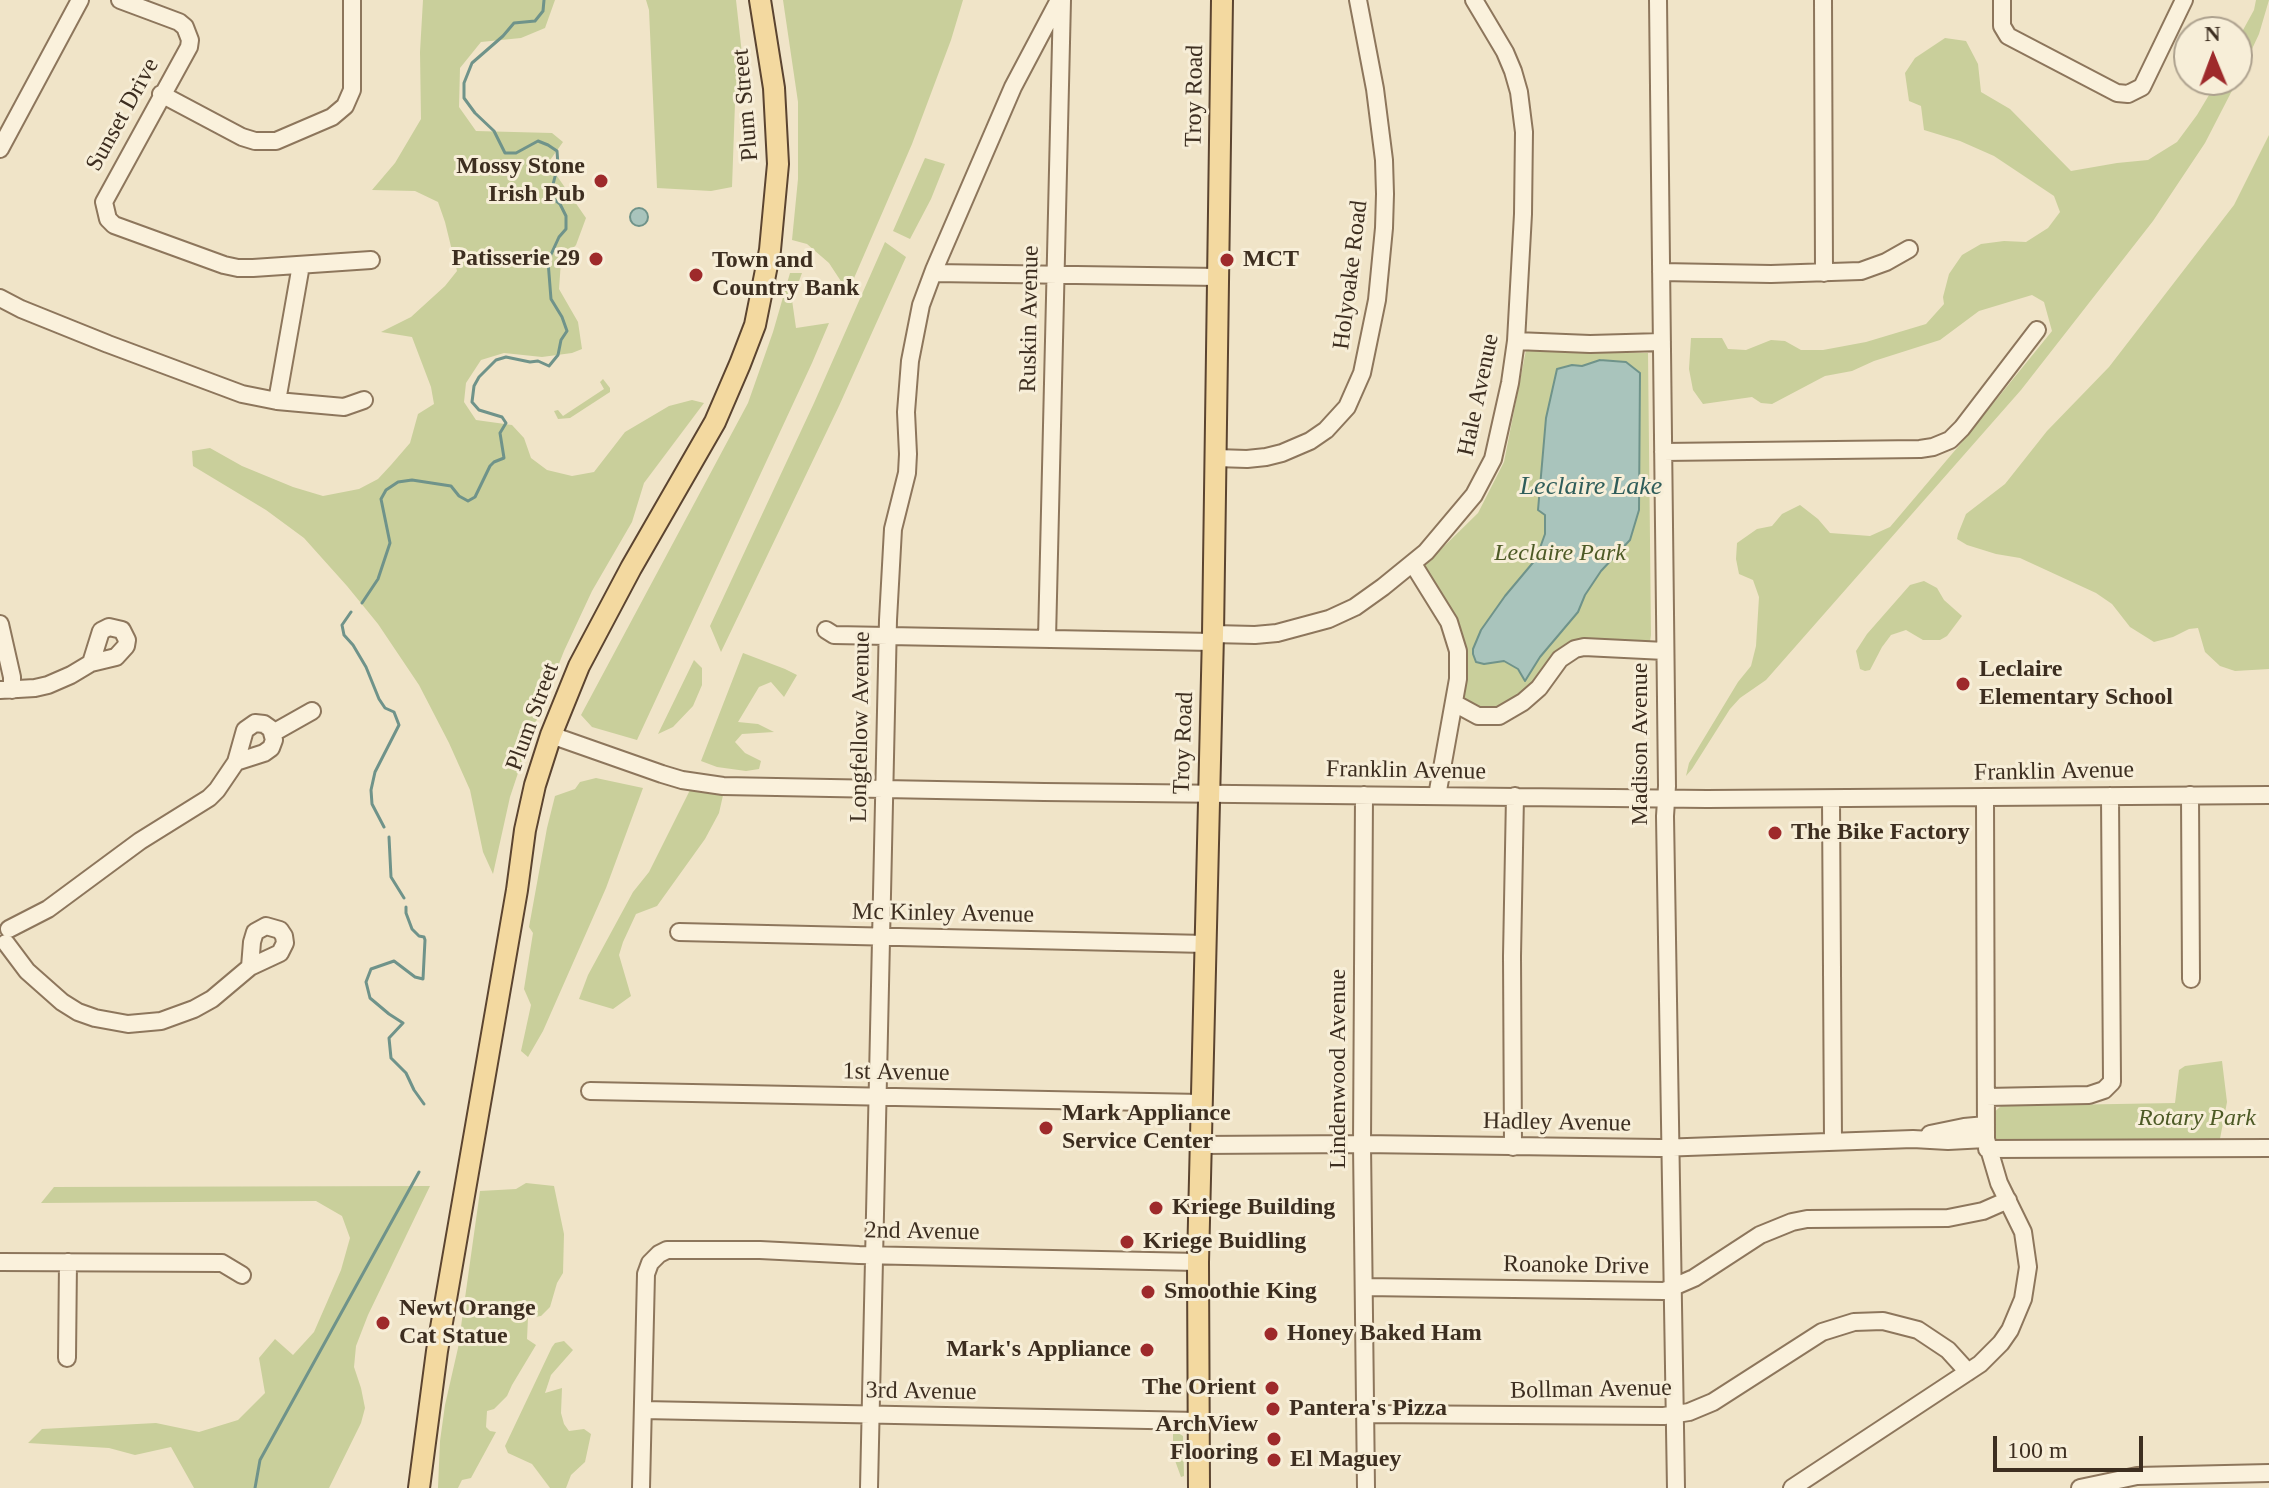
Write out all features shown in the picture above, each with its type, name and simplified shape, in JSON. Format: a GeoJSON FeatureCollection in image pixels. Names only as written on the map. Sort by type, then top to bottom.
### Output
{"type":"FeatureCollection","features":[{"type":"Feature","properties":{"kind":"main road","name":"Plum Street"},"geometry":{"type":"LineString","coordinates":[[419,1488],[437,1351],[535,785],[573,678],[715,422],[755,325],[770,250],[778,164],[774,88],[760,0]]}},
{"type":"Feature","properties":{"kind":"main road","name":"Troy Road"},"geometry":{"type":"LineString","coordinates":[[1199,1488],[1198,1262],[1213,638],[1222,0]]}},
{"type":"Feature","properties":{"kind":"street"},"geometry":{"type":"LineString","coordinates":[[0,149],[80,0]]}},
{"type":"Feature","properties":{"kind":"street","name":"Sunset Drive"},"geometry":{"type":"LineString","coordinates":[[120,0],[179,22],[188,33],[189,47],[107,194],[104,202],[108,219],[114,225],[224,265],[253,268],[371,260]]}},
{"type":"Feature","properties":{"kind":"street"},"geometry":{"type":"LineString","coordinates":[[161,94],[255,141],[276,141],[332,117],[345,106],[352,90],[352,0]]}},
{"type":"Feature","properties":{"kind":"street","name":"Longfellow Avenue"},"geometry":{"type":"LineString","coordinates":[[869,1488],[888,636],[893,529],[907,473],[906,412],[910,361],[921,305],[933,273],[1013,87],[1061,0]]}},
{"type":"Feature","properties":{"kind":"street","name":"Ruskin Avenue"},"geometry":{"type":"LineString","coordinates":[[1047,639],[1061,0]]}},
{"type":"Feature","properties":{"kind":"street","name":"Holyoake Road"},"geometry":{"type":"LineString","coordinates":[[1216,458],[1266,457],[1310,441],[1326,430],[1347,407],[1362,373],[1377,300],[1385,194],[1375,89],[1358,0]]}},
{"type":"Feature","properties":{"kind":"street","name":"Hale Avenue"},"geometry":{"type":"LineString","coordinates":[[826,630],[834,635],[1047,639],[1213,638],[1277,633],[1329,619],[1366,600],[1413,564],[1450,525],[1485,478],[1499,439],[1516,341],[1523,214],[1523,114],[1505,52],[1474,0]]}},
{"type":"Feature","properties":{"kind":"street","name":"Madison Avenue"},"geometry":{"type":"LineString","coordinates":[[1658,0],[1665,816],[1676,1488]]}},
{"type":"Feature","properties":{"kind":"street"},"geometry":{"type":"LineString","coordinates":[[1823,0],[1824,273]]}},
{"type":"Feature","properties":{"kind":"street"},"geometry":{"type":"LineString","coordinates":[[2002,0],[2002,26],[2008,36],[2117,93],[2128,94],[2142,87],[2184,0]]}},
{"type":"Feature","properties":{"kind":"street"},"geometry":{"type":"LineString","coordinates":[[1661,272],[1861,271],[1909,249]]}},
{"type":"Feature","properties":{"kind":"street"},"geometry":{"type":"LineString","coordinates":[[277,401],[301,265]]}},
{"type":"Feature","properties":{"kind":"street"},"geometry":{"type":"LineString","coordinates":[[933,273],[1219,277]]}},
{"type":"Feature","properties":{"kind":"street"},"geometry":{"type":"LineString","coordinates":[[0,298],[221,387],[277,401],[344,407],[364,400]]}},
{"type":"Feature","properties":{"kind":"street"},"geometry":{"type":"LineString","coordinates":[[1663,452],[1933,447],[1950,440],[1962,428],[2037,330]]}},
{"type":"Feature","properties":{"kind":"street"},"geometry":{"type":"LineString","coordinates":[[1516,341],[1590,344],[1662,342]]}},
{"type":"Feature","properties":{"kind":"street"},"geometry":{"type":"LineString","coordinates":[[1413,564],[1449,622],[1455,636],[1459,664],[1437,796]]}},
{"type":"Feature","properties":{"kind":"street"},"geometry":{"type":"LineString","coordinates":[[0,624],[12,677],[6,690],[48,685],[91,663]]}},
{"type":"Feature","properties":{"kind":"street"},"geometry":{"type":"LineString","coordinates":[[1454,703],[1478,716],[1499,716],[1539,688],[1560,659],[1575,649],[1665,651]]}},
{"type":"Feature","properties":{"kind":"street"},"geometry":{"type":"LineString","coordinates":[[273,733],[312,711]]}},
{"type":"Feature","properties":{"kind":"street"},"geometry":{"type":"LineString","coordinates":[[236,762],[269,750],[274,744],[269,727],[255,723],[247,727],[236,762],[209,798],[140,841],[48,909],[4,933],[27,971],[62,1002],[95,1018],[128,1024],[161,1021],[194,1009],[229,987],[250,967]]}},
{"type":"Feature","properties":{"kind":"street","name":"Franklin Avenue"},"geometry":{"type":"LineString","coordinates":[[551,735],[662,774],[738,787],[1831,799],[2269,795]]}},
{"type":"Feature","properties":{"kind":"street","name":"Lindenwood Avenue"},"geometry":{"type":"LineString","coordinates":[[1364,795],[1362,1144],[1366,1488]]}},
{"type":"Feature","properties":{"kind":"street"},"geometry":{"type":"LineString","coordinates":[[2190,795],[2191,979]]}},
{"type":"Feature","properties":{"kind":"street"},"geometry":{"type":"LineString","coordinates":[[1513,1147],[1515,796]]}},
{"type":"Feature","properties":{"kind":"street"},"geometry":{"type":"LineString","coordinates":[[1986,1097],[2089,1095],[2104,1090],[2112,1082],[2110,796]]}},
{"type":"Feature","properties":{"kind":"street"},"geometry":{"type":"LineString","coordinates":[[1792,1488],[1988,1357],[2001,1343],[2023,1299],[2028,1267],[2023,1232],[1999,1183],[1986,1138],[1985,797]]}},
{"type":"Feature","properties":{"kind":"street"},"geometry":{"type":"LineString","coordinates":[[1831,799],[1833,1142]]}},
{"type":"Feature","properties":{"kind":"street","name":"Mc Kinley Avenue"},"geometry":{"type":"LineString","coordinates":[[679,932],[1206,944]]}},
{"type":"Feature","properties":{"kind":"street","name":"1st Avenue"},"geometry":{"type":"LineString","coordinates":[[590,1091],[1201,1103]]}},
{"type":"Feature","properties":{"kind":"street","name":"Hadley Avenue"},"geometry":{"type":"LineString","coordinates":[[1200,1145],[1671,1147],[1913,1139],[1935,1132],[1986,1138],[2269,1148]]}},
{"type":"Feature","properties":{"kind":"street","name":"Roanoke Drive"},"geometry":{"type":"LineString","coordinates":[[1364,1287],[1659,1291],[1706,1271],[1760,1235],[1792,1222],[1807,1219],[1948,1218],[1983,1211],[2008,1200]]}},
{"type":"Feature","properties":{"kind":"street","name":"2nd Avenue"},"geometry":{"type":"LineString","coordinates":[[643,1410],[646,1274],[650,1263],[659,1254],[674,1249],[1198,1262]]}},
{"type":"Feature","properties":{"kind":"street"},"geometry":{"type":"LineString","coordinates":[[0,1262],[222,1263],[242,1275]]}},
{"type":"Feature","properties":{"kind":"street"},"geometry":{"type":"LineString","coordinates":[[67,1358],[68,1262]]}},
{"type":"Feature","properties":{"kind":"street","name":"Bollman Avenue"},"geometry":{"type":"LineString","coordinates":[[1365,1414],[1675,1415],[1713,1402],[1822,1332],[1854,1322],[1883,1321],[1918,1330],[1948,1350],[1968,1372]]}},
{"type":"Feature","properties":{"kind":"street"},"geometry":{"type":"LineString","coordinates":[[641,1488],[643,1410]]}},
{"type":"Feature","properties":{"kind":"street","name":"3rd Avenue"},"geometry":{"type":"LineString","coordinates":[[643,1410],[1198,1421]]}},
{"type":"Feature","properties":{"kind":"street"},"geometry":{"type":"LineString","coordinates":[[2080,1488],[2137,1476],[2232,1480],[2269,1473]]}},
{"type":"Feature","properties":{"kind":"green space"},"geometry":{"type":"Polygon","coordinates":[[[423,0],[555,0],[545,28],[521,38],[481,42],[460,68],[459,107],[476,131],[552,133],[563,142],[548,163],[586,218],[576,245],[561,261],[559,289],[578,322],[582,349],[542,357],[504,353],[481,360],[466,383],[464,402],[476,420],[512,425],[524,438],[531,458],[547,470],[572,476],[594,472],[625,432],[669,406],[692,400],[704,403],[644,483],[632,522],[592,591],[564,651],[510,797],[493,874],[483,852],[470,790],[449,743],[419,685],[378,624],[304,538],[266,510],[193,466],[192,451],[210,448],[242,466],[323,496],[359,489],[378,479],[391,465],[410,443],[418,414],[434,404],[431,387],[412,337],[381,332],[411,317],[457,271],[445,222],[438,202],[415,191],[372,190],[395,163],[421,119],[423,0]]]}},
{"type":"Feature","properties":{"kind":"green space"},"geometry":{"type":"Polygon","coordinates":[[[646,0],[736,0],[742,54],[735,103],[732,187],[711,191],[657,188],[649,10],[646,0]]]}},
{"type":"Feature","properties":{"kind":"green space"},"geometry":{"type":"Polygon","coordinates":[[[783,0],[963,0],[912,144],[848,292],[829,263],[807,244],[792,240],[798,179],[798,102],[783,0]]]}},
{"type":"Feature","properties":{"kind":"green space"},"geometry":{"type":"Polygon","coordinates":[[[2256,0],[2269,0],[2253,47],[2251,16],[2256,0]]]}},
{"type":"Feature","properties":{"kind":"green space"},"geometry":{"type":"Polygon","coordinates":[[[1945,38],[1966,41],[1978,64],[1981,92],[2010,109],[2071,171],[2148,160],[2177,142],[2208,96],[2229,96],[2205,143],[2153,221],[2021,390],[1766,680],[1730,709],[1686,776],[1689,763],[1751,666],[1756,646],[1759,597],[1753,580],[1739,574],[1737,543],[1757,529],[1772,526],[1782,514],[1800,505],[1830,533],[1870,536],[1890,527],[2052,331],[2044,302],[2032,295],[1979,311],[1940,340],[1852,371],[1825,376],[1772,404],[1761,403],[1752,397],[1703,404],[1693,390],[1689,369],[1691,338],[1722,338],[1728,349],[1746,350],[1771,340],[1785,341],[1801,350],[1823,350],[1866,342],[1926,324],[1944,304],[1949,274],[1962,255],[1981,244],[2026,242],[2048,228],[2060,212],[2054,196],[1994,156],[1924,130],[1921,106],[1909,101],[1905,73],[1915,58],[1945,38]]]}},
{"type":"Feature","properties":{"kind":"green space"},"geometry":{"type":"Polygon","coordinates":[[[2269,135],[2269,669],[2235,671],[2220,666],[2205,652],[2198,628],[2154,642],[2130,627],[2112,604],[2096,593],[2020,558],[1996,554],[1957,539],[1966,514],[2005,484],[2047,431],[2109,367],[2234,205],[2269,135]]]}},
{"type":"Feature","properties":{"kind":"green space"},"geometry":{"type":"Polygon","coordinates":[[[925,158],[945,164],[910,239],[893,231],[925,158]]]}},
{"type":"Feature","properties":{"kind":"green space"},"geometry":{"type":"Polygon","coordinates":[[[885,242],[906,257],[839,406],[721,652],[710,626],[885,242]]]}},
{"type":"Feature","properties":{"kind":"green space"},"geometry":{"type":"Polygon","coordinates":[[[790,273],[802,273],[792,300],[796,328],[829,323],[812,363],[637,740],[592,727],[581,715],[748,403],[790,273]]]}},
{"type":"Feature","properties":{"kind":"green space","name":"Leclaire Park"},"geometry":{"type":"Polygon","coordinates":[[[1526,350],[1648,353],[1651,635],[1650,642],[1585,643],[1507,710],[1480,713],[1462,700],[1467,668],[1462,633],[1424,566],[1478,513],[1504,462],[1526,350]]]}},
{"type":"Feature","properties":{"kind":"green space"},"geometry":{"type":"Polygon","coordinates":[[[603,379],[610,392],[570,418],[558,419],[554,411],[558,410],[563,416],[604,389],[600,382],[603,379]]]}},
{"type":"Feature","properties":{"kind":"green space"},"geometry":{"type":"Polygon","coordinates":[[[1924,581],[1937,588],[1944,600],[1962,616],[1947,636],[1940,640],[1923,640],[1906,630],[1891,635],[1870,670],[1860,669],[1856,651],[1867,634],[1910,585],[1924,581]]]}},
{"type":"Feature","properties":{"kind":"green space"},"geometry":{"type":"Polygon","coordinates":[[[743,653],[797,675],[784,697],[771,682],[759,687],[738,722],[758,724],[774,732],[742,734],[735,742],[745,753],[761,761],[759,769],[746,771],[701,761],[743,653]]]}},
{"type":"Feature","properties":{"kind":"green space"},"geometry":{"type":"Polygon","coordinates":[[[694,660],[702,668],[702,685],[693,706],[673,727],[658,734],[694,660]]]}},
{"type":"Feature","properties":{"kind":"green space"},"geometry":{"type":"Polygon","coordinates":[[[596,778],[643,788],[606,888],[543,1031],[528,1057],[521,1051],[531,1005],[524,989],[533,933],[529,927],[547,828],[555,796],[575,789],[580,782],[596,778]]]}},
{"type":"Feature","properties":{"kind":"green space"},"geometry":{"type":"Polygon","coordinates":[[[690,790],[724,791],[719,813],[705,839],[657,906],[636,914],[619,955],[631,996],[613,1009],[579,999],[588,975],[633,892],[649,872],[690,790]]]}},
{"type":"Feature","properties":{"kind":"green space","name":"Rotary Park"},"geometry":{"type":"Polygon","coordinates":[[[2222,1061],[2227,1102],[2219,1144],[1993,1143],[1992,1114],[2001,1106],[2175,1103],[2179,1070],[2185,1066],[2222,1061]]]}},
{"type":"Feature","properties":{"kind":"green space"},"geometry":{"type":"Polygon","coordinates":[[[526,1183],[554,1186],[564,1234],[563,1273],[550,1307],[541,1316],[528,1318],[527,1339],[536,1345],[507,1396],[494,1409],[487,1411],[486,1427],[496,1432],[471,1478],[462,1480],[458,1488],[438,1488],[445,1405],[458,1348],[480,1191],[516,1189],[526,1183]]]}},
{"type":"Feature","properties":{"kind":"green space"},"geometry":{"type":"Polygon","coordinates":[[[430,1186],[356,1346],[354,1367],[365,1408],[361,1423],[329,1488],[194,1488],[171,1447],[135,1455],[109,1448],[28,1443],[42,1429],[156,1423],[199,1432],[238,1420],[265,1393],[259,1358],[275,1339],[293,1355],[314,1332],[341,1270],[350,1238],[342,1216],[316,1201],[41,1203],[54,1187],[430,1186]]]}},
{"type":"Feature","properties":{"kind":"green space"},"geometry":{"type":"Polygon","coordinates":[[[564,1341],[573,1350],[551,1375],[545,1393],[562,1388],[564,1424],[569,1431],[584,1429],[591,1434],[585,1462],[571,1475],[566,1488],[550,1488],[532,1464],[508,1453],[505,1446],[552,1347],[564,1341]]]}},
{"type":"Feature","properties":{"kind":"green space"},"geometry":{"type":"Polygon","coordinates":[[[1173,1430],[1183,1436],[1184,1476],[1181,1477],[1173,1455],[1173,1430]]]}},
{"type":"Feature","properties":{"kind":"water"},"geometry":{"type":"Polygon","coordinates":[[[635,208],[643,208],[648,217],[646,224],[635,226],[630,221],[630,213],[635,208]]]}},
{"type":"Feature","properties":{"kind":"water","name":"Leclaire Lake"},"geometry":{"type":"Polygon","coordinates":[[[1600,360],[1626,362],[1640,373],[1639,510],[1630,540],[1601,571],[1578,612],[1540,657],[1525,681],[1518,669],[1504,661],[1476,662],[1473,649],[1481,630],[1536,559],[1545,534],[1545,515],[1538,510],[1546,418],[1557,369],[1600,360]]]}},
{"type":"Feature","properties":{"kind":"waterway"},"geometry":{"type":"LineString","coordinates":[[362,603],[378,579],[390,543],[381,499],[386,490],[398,482],[412,480],[451,486],[468,501],[475,497],[490,466],[504,458],[500,433],[506,423],[502,417],[479,410],[472,402],[474,386],[496,360],[506,357],[538,361],[549,366],[558,355],[561,340],[567,331],[551,299],[548,261],[566,229],[566,216],[560,204],[550,196],[558,165],[557,151],[538,141],[516,153],[505,153],[494,131],[464,98],[464,83],[472,63],[514,23],[535,21],[543,11],[544,0]]}},
{"type":"Feature","properties":{"kind":"waterway"},"geometry":{"type":"LineString","coordinates":[[351,612],[342,625],[344,635],[366,667],[379,699],[385,708],[394,712],[399,725],[375,772],[371,790],[372,804],[384,827]]}},
{"type":"Feature","properties":{"kind":"waterway"},"geometry":{"type":"LineString","coordinates":[[389,837],[391,877],[404,898]]}},
{"type":"Feature","properties":{"kind":"waterway"},"geometry":{"type":"LineString","coordinates":[[406,907],[412,929],[425,940],[423,979],[415,977],[394,961],[371,969],[366,982],[370,998],[403,1023],[389,1038],[391,1058],[406,1073],[424,1104]]}},
{"type":"Feature","properties":{"kind":"waterway"},"geometry":{"type":"LineString","coordinates":[[255,1488],[260,1460],[419,1172]]}},
{"type":"Feature","properties":{"kind":"place","name":"Mossy Stone Irish Pub"},"geometry":{"type":"Point","coordinates":[601,181]}},
{"type":"Feature","properties":{"kind":"place","name":"Patisserie 29"},"geometry":{"type":"Point","coordinates":[596,259]}},
{"type":"Feature","properties":{"kind":"place","name":"MCT"},"geometry":{"type":"Point","coordinates":[1227,260]}},
{"type":"Feature","properties":{"kind":"place","name":"Town and Country Bank"},"geometry":{"type":"Point","coordinates":[696,275]}},
{"type":"Feature","properties":{"kind":"place","name":"Leclaire Elementary School"},"geometry":{"type":"Point","coordinates":[1963,684]}},
{"type":"Feature","properties":{"kind":"place","name":"The Bike Factory"},"geometry":{"type":"Point","coordinates":[1775,833]}},
{"type":"Feature","properties":{"kind":"place","name":"Mark Appliance Service Center"},"geometry":{"type":"Point","coordinates":[1046,1128]}},
{"type":"Feature","properties":{"kind":"place","name":"Kriege Building"},"geometry":{"type":"Point","coordinates":[1156,1208]}},
{"type":"Feature","properties":{"kind":"place","name":"Kriege Buidling"},"geometry":{"type":"Point","coordinates":[1127,1242]}},
{"type":"Feature","properties":{"kind":"place","name":"Smoothie King"},"geometry":{"type":"Point","coordinates":[1148,1292]}},
{"type":"Feature","properties":{"kind":"place","name":"Newt Orange Cat Statue"},"geometry":{"type":"Point","coordinates":[383,1323]}},
{"type":"Feature","properties":{"kind":"place","name":"Honey Baked Ham"},"geometry":{"type":"Point","coordinates":[1271,1334]}},
{"type":"Feature","properties":{"kind":"place","name":"Mark's Appliance"},"geometry":{"type":"Point","coordinates":[1147,1350]}},
{"type":"Feature","properties":{"kind":"place","name":"The Orient"},"geometry":{"type":"Point","coordinates":[1272,1388]}},
{"type":"Feature","properties":{"kind":"place","name":"Pantera's Pizza"},"geometry":{"type":"Point","coordinates":[1273,1409]}},
{"type":"Feature","properties":{"kind":"place","name":"ArchView Flooring"},"geometry":{"type":"Point","coordinates":[1274,1439]}},
{"type":"Feature","properties":{"kind":"place","name":"El Maguey"},"geometry":{"type":"Point","coordinates":[1274,1460]}}]}
